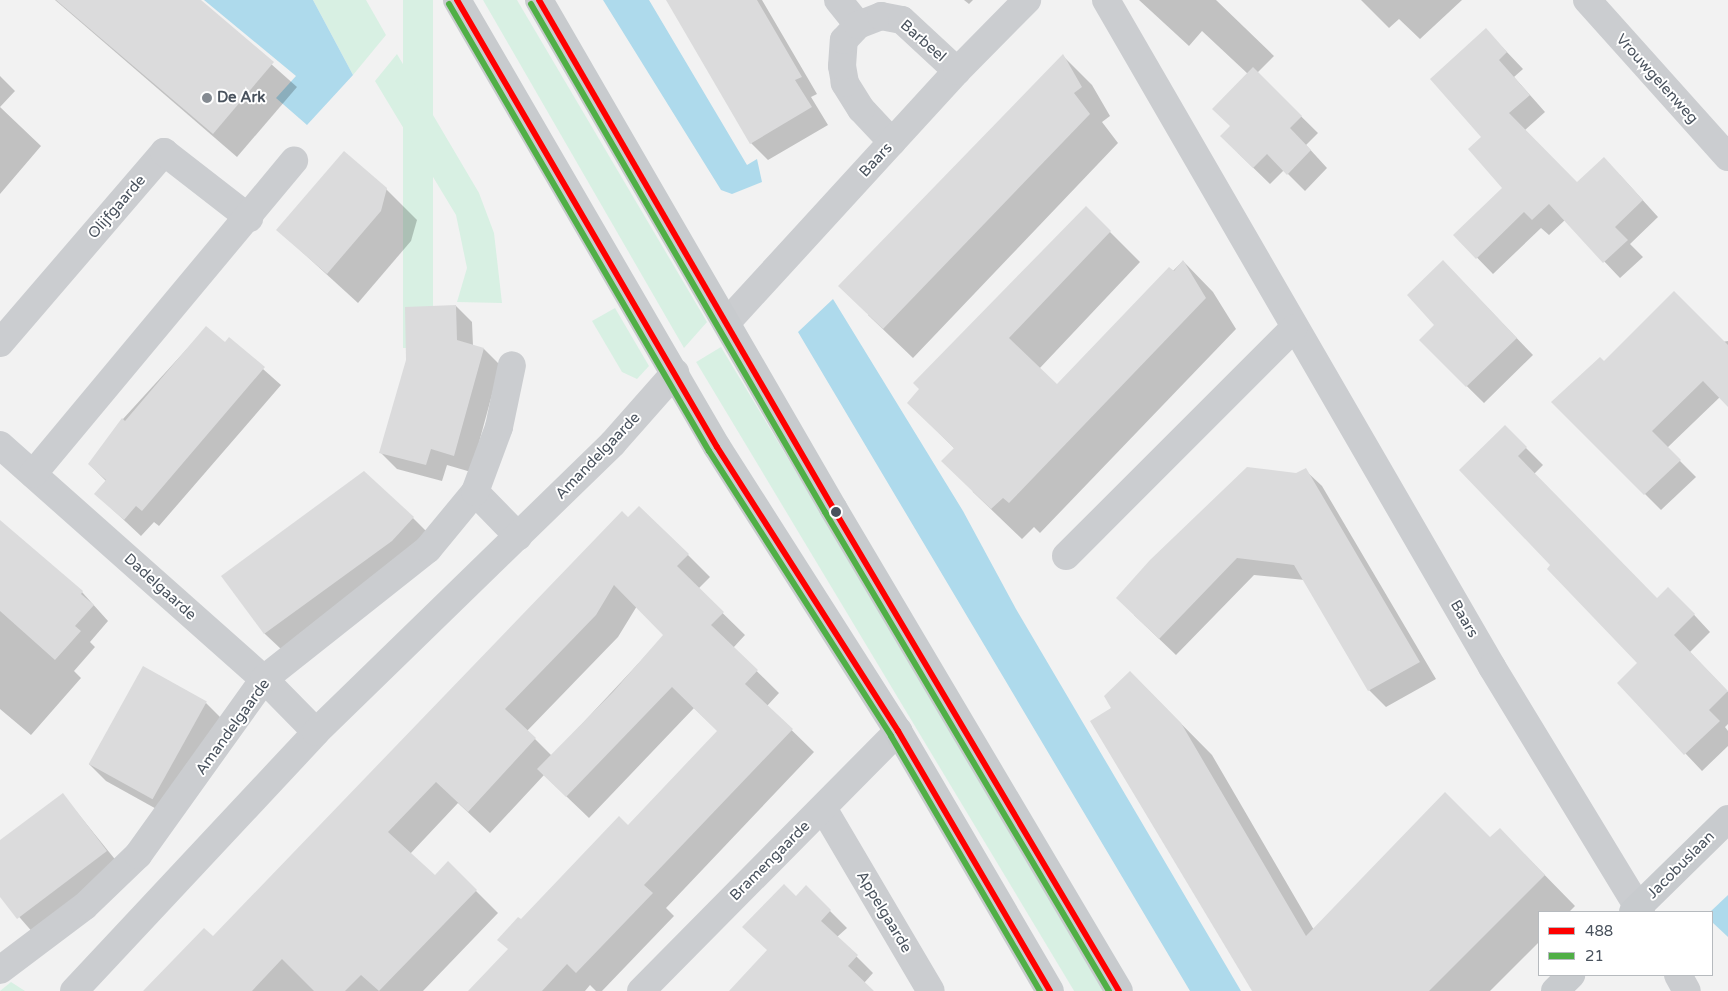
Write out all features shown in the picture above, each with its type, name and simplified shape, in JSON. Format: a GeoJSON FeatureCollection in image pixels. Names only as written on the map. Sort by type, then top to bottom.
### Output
{"type":"FeatureCollection","features":[{"type":"Feature","properties":{"kind":"main road"},"geometry":{"type":"LineString","coordinates":[[457,0],[717,447],[898,731],[1050,991]]}},
{"type":"Feature","properties":{"kind":"main road"},"geometry":{"type":"LineString","coordinates":[[540,0],[727,322],[832,508],[1119,991]]}},
{"type":"Feature","properties":{"kind":"main road","name":"Jacobuslaan"},"geometry":{"type":"LineString","coordinates":[[1637,911],[1728,819]]}},
{"type":"Feature","properties":{"kind":"main road"},"geometry":{"type":"LineString","coordinates":[[1555,991],[1570,976]]}},
{"type":"Feature","properties":{"kind":"street"},"geometry":{"type":"LineString","coordinates":[[838,0],[858,25],[844,40],[842,66],[845,83],[861,110],[892,142]]}},
{"type":"Feature","properties":{"kind":"street","name":"Baars"},"geometry":{"type":"LineString","coordinates":[[727,322],[957,71],[1027,0]]}},
{"type":"Feature","properties":{"kind":"street","name":"Baars"},"geometry":{"type":"LineString","coordinates":[[1106,0],[1294,328],[1637,911]]}},
{"type":"Feature","properties":{"kind":"street","name":"Vrouwgelenweg"},"geometry":{"type":"LineString","coordinates":[[1587,0],[1728,157]]}},
{"type":"Feature","properties":{"kind":"street","name":"Barbeel"},"geometry":{"type":"LineString","coordinates":[[858,25],[881,16],[902,20],[957,71]]}},
{"type":"Feature","properties":{"kind":"street","name":"Olijfgaarde"},"geometry":{"type":"LineString","coordinates":[[0,343],[164,152],[249,218]]}},
{"type":"Feature","properties":{"kind":"street"},"geometry":{"type":"LineString","coordinates":[[33,474],[249,218],[294,161]]}},
{"type":"Feature","properties":{"kind":"street"},"geometry":{"type":"LineString","coordinates":[[1066,556],[1294,328]]}},
{"type":"Feature","properties":{"kind":"street","name":"Amandelgaarde"},"geometry":{"type":"LineString","coordinates":[[5,959],[85,906],[138,855],[264,680],[428,549],[475,492],[499,427],[512,364]]}},
{"type":"Feature","properties":{"kind":"street","name":"Amandelgaarde"},"geometry":{"type":"LineString","coordinates":[[74,991],[316,732],[613,443],[674,373]]}},
{"type":"Feature","properties":{"kind":"street","name":"Dadelgaarde"},"geometry":{"type":"LineString","coordinates":[[0,445],[264,680],[316,732]]}},
{"type":"Feature","properties":{"kind":"street"},"geometry":{"type":"LineString","coordinates":[[475,492],[518,536]]}},
{"type":"Feature","properties":{"kind":"street","name":"Bramengaarde"},"geometry":{"type":"LineString","coordinates":[[641,991],[898,731]]}},
{"type":"Feature","properties":{"kind":"street","name":"Appelgaarde"},"geometry":{"type":"LineString","coordinates":[[822,808],[931,991]]}},
{"type":"Feature","properties":{"kind":"street"},"geometry":{"type":"LineString","coordinates":[[1679,976],[1687,991]]}},
{"type":"Feature","properties":{"kind":"green space"},"geometry":{"type":"Polygon","coordinates":[[[313,0],[366,0],[386,35],[353,75],[313,0]]]}},
{"type":"Feature","properties":{"kind":"green space"},"geometry":{"type":"Polygon","coordinates":[[[403,0],[433,0],[433,348],[403,348],[403,0]]]}},
{"type":"Feature","properties":{"kind":"green space"},"geometry":{"type":"Polygon","coordinates":[[[483,0],[517,0],[707,322],[684,348],[483,0]]]}},
{"type":"Feature","properties":{"kind":"green space"},"geometry":{"type":"Polygon","coordinates":[[[397,54],[479,193],[494,233],[502,303],[457,302],[467,268],[456,215],[375,81],[397,54]]]}},
{"type":"Feature","properties":{"kind":"green space"},"geometry":{"type":"Polygon","coordinates":[[[615,308],[649,366],[637,379],[622,372],[592,321],[615,308]]]}},
{"type":"Feature","properties":{"kind":"green space"},"geometry":{"type":"Polygon","coordinates":[[[721,347],[1107,989],[1103,991],[1074,991],[696,362],[721,347]]]}},
{"type":"Feature","properties":{"kind":"green space"},"geometry":{"type":"Polygon","coordinates":[[[11,982],[25,991],[0,991],[11,982]]]}},
{"type":"Feature","properties":{"kind":"water"},"geometry":{"type":"Polygon","coordinates":[[[204,0],[313,0],[353,75],[307,125],[276,98],[296,76],[204,0]]]}},
{"type":"Feature","properties":{"kind":"water"},"geometry":{"type":"Polygon","coordinates":[[[603,0],[649,0],[747,165],[757,159],[762,182],[732,194],[721,190],[603,0]]]}},
{"type":"Feature","properties":{"kind":"water"},"geometry":{"type":"Polygon","coordinates":[[[833,299],[963,511],[1016,609],[1241,991],[1190,991],[798,332],[833,299]]]}},
{"type":"Feature","properties":{"kind":"water"},"geometry":{"type":"Polygon","coordinates":[[[1728,895],[1728,937],[1713,923],[1713,911],[1711,911],[1728,895]]]}},
{"type":"Feature","properties":{"kind":"building","name":"De Ark"},"geometry":{"type":"Polygon","coordinates":[[[56,0],[201,0],[274,62],[213,134],[56,0]]]}},
{"type":"Feature","properties":{"kind":"building"},"geometry":{"type":"Polygon","coordinates":[[[666,0],[757,0],[802,77],[795,80],[812,107],[750,144],[666,0]]]}},
{"type":"Feature","properties":{"kind":"building"},"geometry":{"type":"Polygon","coordinates":[[[1486,28],[1507,52],[1499,60],[1530,95],[1509,113],[1577,182],[1604,157],[1643,200],[1615,227],[1628,240],[1603,263],[1549,204],[1532,220],[1524,212],[1476,259],[1453,235],[1502,188],[1468,149],[1481,137],[1430,79],[1486,28]]]}},
{"type":"Feature","properties":{"kind":"building"},"geometry":{"type":"Polygon","coordinates":[[[1063,54],[1082,87],[1074,93],[1090,114],[883,329],[838,286],[1063,54]]]}},
{"type":"Feature","properties":{"kind":"building"},"geometry":{"type":"Polygon","coordinates":[[[1253,67],[1302,116],[1290,128],[1311,150],[1287,175],[1267,154],[1253,168],[1220,136],[1230,126],[1212,109],[1253,67]]]}},
{"type":"Feature","properties":{"kind":"building"},"geometry":{"type":"Polygon","coordinates":[[[344,151],[387,188],[381,211],[327,274],[276,230],[344,151]]]}},
{"type":"Feature","properties":{"kind":"building"},"geometry":{"type":"Polygon","coordinates":[[[1086,206],[1111,231],[1009,338],[1057,384],[1169,267],[1174,271],[1183,260],[1206,298],[1009,503],[1003,498],[991,509],[941,461],[954,448],[907,403],[919,389],[913,383],[1086,206]]]}},
{"type":"Feature","properties":{"kind":"building"},"geometry":{"type":"Polygon","coordinates":[[[1443,260],[1517,338],[1466,387],[1419,340],[1434,325],[1407,295],[1443,260]]]}},
{"type":"Feature","properties":{"kind":"building"},"geometry":{"type":"Polygon","coordinates":[[[1674,291],[1728,345],[1728,407],[1703,381],[1652,431],[1681,460],[1644,495],[1551,402],[1600,357],[1604,361],[1674,291]]]}},
{"type":"Feature","properties":{"kind":"building"},"geometry":{"type":"Polygon","coordinates":[[[456,305],[457,340],[484,348],[454,456],[431,449],[426,465],[379,453],[406,360],[405,307],[456,305]]]}},
{"type":"Feature","properties":{"kind":"building"},"geometry":{"type":"Polygon","coordinates":[[[206,326],[225,342],[229,337],[265,367],[142,511],[136,506],[124,520],[94,494],[106,480],[88,464],[122,418],[125,421],[206,326]]]}},
{"type":"Feature","properties":{"kind":"building"},"geometry":{"type":"Polygon","coordinates":[[[1505,425],[1527,447],[1518,456],[1657,598],[1668,587],[1695,614],[1674,635],[1728,691],[1709,710],[1720,721],[1684,755],[1617,683],[1637,663],[1547,569],[1550,565],[1459,470],[1505,425]]]}},
{"type":"Feature","properties":{"kind":"building"},"geometry":{"type":"Polygon","coordinates":[[[1247,467],[1296,473],[1306,468],[1420,662],[1368,691],[1294,565],[1237,558],[1159,639],[1116,598],[1150,560],[1247,467]]]}},
{"type":"Feature","properties":{"kind":"building"},"geometry":{"type":"Polygon","coordinates":[[[364,471],[414,517],[392,541],[264,634],[221,576],[364,471]]]}},
{"type":"Feature","properties":{"kind":"building"},"geometry":{"type":"Polygon","coordinates":[[[639,506],[689,554],[677,566],[724,612],[711,625],[758,670],[745,684],[793,729],[644,885],[653,893],[576,973],[567,964],[542,991],[468,991],[508,949],[497,940],[518,917],[521,919],[619,816],[628,825],[717,731],[672,687],[566,797],[537,769],[613,692],[663,635],[614,585],[596,615],[505,709],[536,738],[468,812],[436,782],[388,832],[435,875],[448,861],[477,890],[379,991],[361,975],[345,991],[314,991],[282,959],[252,991],[143,991],[204,928],[213,936],[622,511],[628,517],[639,506]]]}},
{"type":"Feature","properties":{"kind":"building"},"geometry":{"type":"Polygon","coordinates":[[[0,520],[83,591],[81,594],[94,605],[75,626],[81,631],[55,660],[0,611],[0,520]]]}},
{"type":"Feature","properties":{"kind":"building"},"geometry":{"type":"Polygon","coordinates":[[[143,666],[207,701],[153,799],[89,764],[143,666]]]}},
{"type":"Feature","properties":{"kind":"building"},"geometry":{"type":"Polygon","coordinates":[[[1130,671],[1181,723],[1306,936],[1445,792],[1490,837],[1500,828],[1545,875],[1429,991],[1252,991],[1090,721],[1111,708],[1104,696],[1130,671]]]}},
{"type":"Feature","properties":{"kind":"building"},"geometry":{"type":"Polygon","coordinates":[[[63,793],[107,851],[17,919],[0,897],[0,840],[63,793]]]}},
{"type":"Feature","properties":{"kind":"building"},"geometry":{"type":"Polygon","coordinates":[[[784,884],[796,896],[806,885],[831,910],[821,921],[858,955],[848,966],[874,991],[729,991],[767,950],[742,927],[784,884]]]}},
{"type":"Feature","properties":{"kind":"transit line","name":"488"},"geometry":{"type":"LineString","coordinates":[[457,0],[717,447],[898,731],[1050,991]]}},
{"type":"Feature","properties":{"kind":"transit line","name":"488"},"geometry":{"type":"LineString","coordinates":[[539,0],[833,508],[1119,991]]}},
{"type":"Feature","properties":{"kind":"transit line","name":"21"},"geometry":{"type":"LineString","coordinates":[[449,4],[709,451],[891,736],[1040,991]]}},
{"type":"Feature","properties":{"kind":"transit line","name":"21"},"geometry":{"type":"LineString","coordinates":[[531,4],[825,512],[1109,991]]}},
{"type":"Feature","properties":{"kind":"place","name":"De Ark"},"geometry":{"type":"Point","coordinates":[207,98]}}]}
